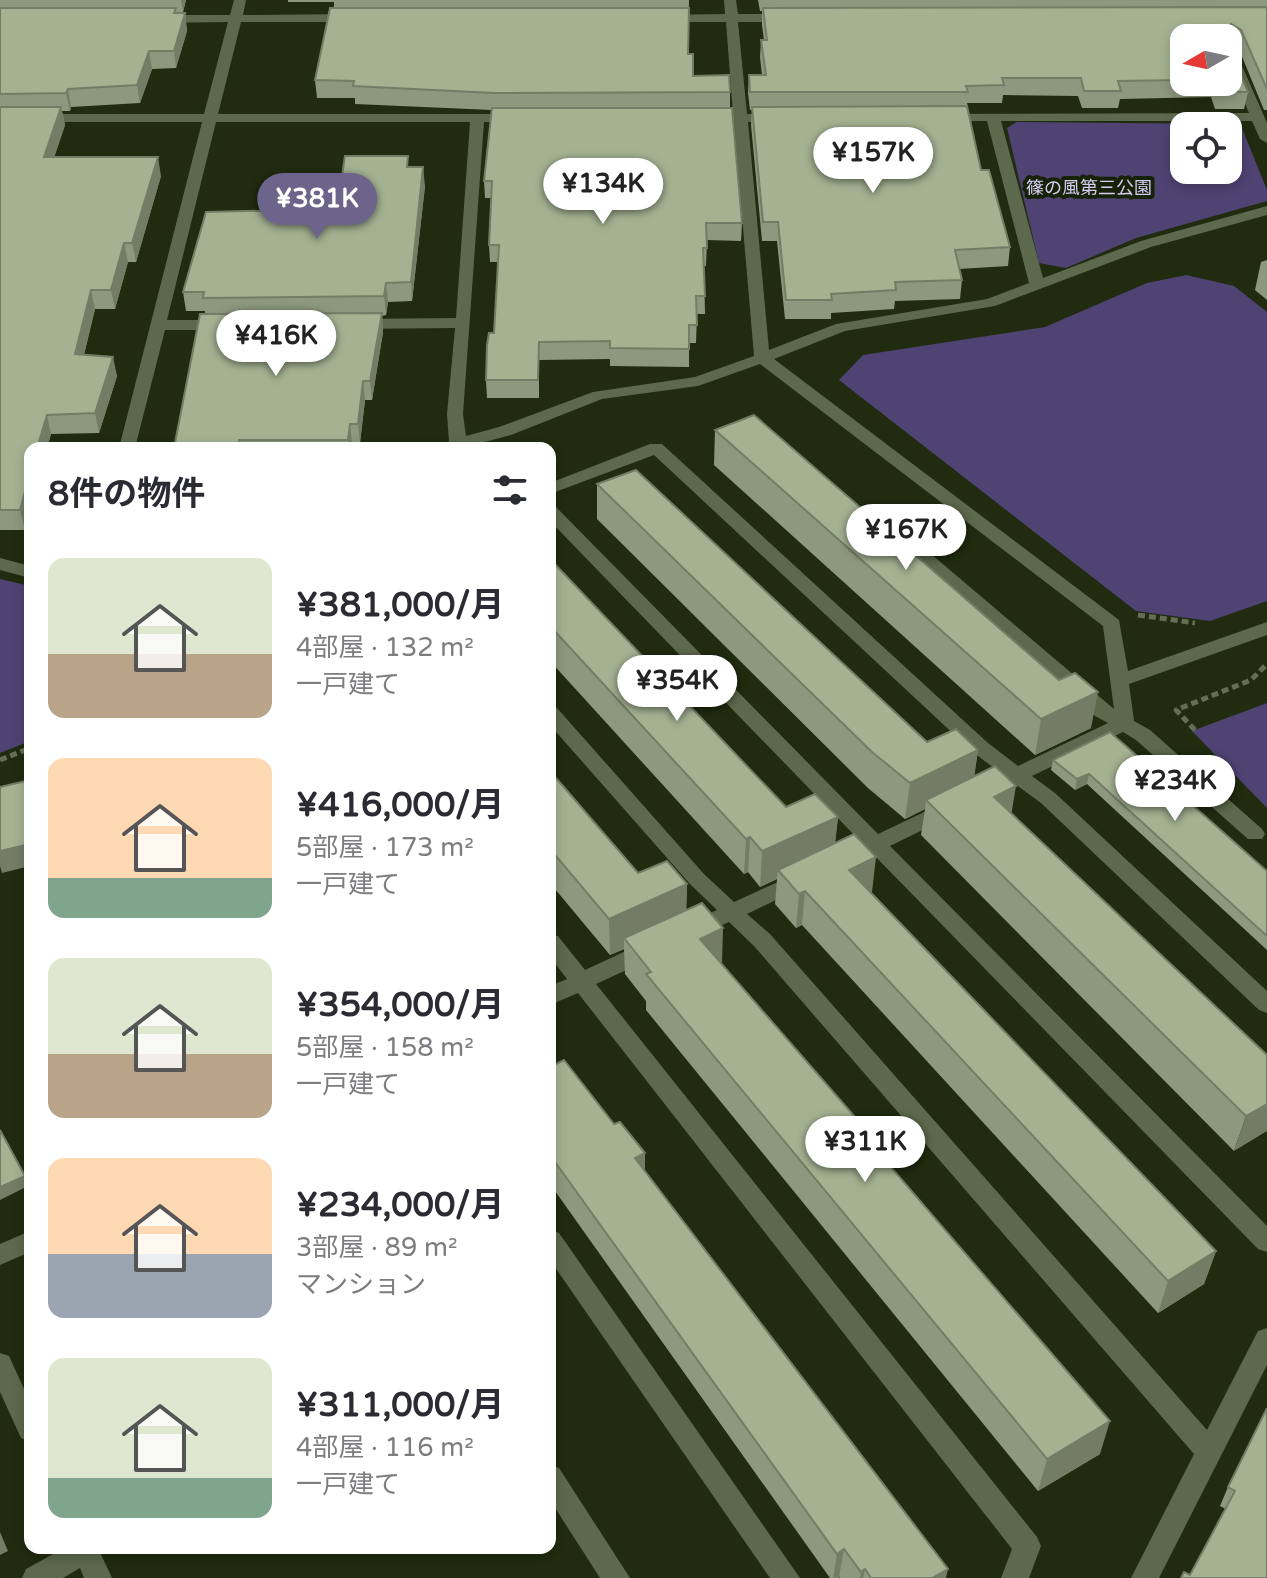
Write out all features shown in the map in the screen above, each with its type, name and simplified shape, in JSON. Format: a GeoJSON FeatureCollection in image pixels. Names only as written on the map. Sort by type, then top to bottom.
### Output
{"type":"FeatureCollection","features":[{"type":"Feature","properties":{"kind":"street"},"geometry":{"type":"LineString","coordinates":[[128,442],[240,0]]}},
{"type":"Feature","properties":{"kind":"street"},"geometry":{"type":"LineString","coordinates":[[730,0],[762,358],[1112,624],[1122,680],[1125,723]]}},
{"type":"Feature","properties":{"kind":"street"},"geometry":{"type":"LineString","coordinates":[[150,19],[374,18]]}},
{"type":"Feature","properties":{"kind":"street"},"geometry":{"type":"LineString","coordinates":[[655,18],[795,18]]}},
{"type":"Feature","properties":{"kind":"street"},"geometry":{"type":"LineString","coordinates":[[1242,80],[1267,139]]}},
{"type":"Feature","properties":{"kind":"street"},"geometry":{"type":"LineString","coordinates":[[930,117],[1258,117]]}},
{"type":"Feature","properties":{"kind":"street"},"geometry":{"type":"LineString","coordinates":[[993,117],[1038,287]]}},
{"type":"Feature","properties":{"kind":"street"},"geometry":{"type":"LineString","coordinates":[[0,118],[539,118]]}},
{"type":"Feature","properties":{"kind":"street"},"geometry":{"type":"LineString","coordinates":[[455,442],[477,118]]}},
{"type":"Feature","properties":{"kind":"street"},"geometry":{"type":"LineString","coordinates":[[695,118],[788,118]]}},
{"type":"Feature","properties":{"kind":"street"},"geometry":{"type":"LineString","coordinates":[[466,442],[505,431],[599,395],[698,381],[842,327],[990,303],[1146,244],[1267,210]]}},
{"type":"Feature","properties":{"kind":"street"},"geometry":{"type":"LineString","coordinates":[[335,324],[463,323]]}},
{"type":"Feature","properties":{"kind":"street"},"geometry":{"type":"LineString","coordinates":[[157,325],[239,325]]}},
{"type":"Feature","properties":{"kind":"street"},"geometry":{"type":"LineString","coordinates":[[556,487],[656,448],[981,748],[1048,798],[1267,1004]]}},
{"type":"Feature","properties":{"kind":"street"},"geometry":{"type":"LineString","coordinates":[[556,517],[1267,1242]]}},
{"type":"Feature","properties":{"kind":"street"},"geometry":{"type":"LineString","coordinates":[[918,552],[1102,711],[1125,723],[1255,834]]}},
{"type":"Feature","properties":{"kind":"street"},"geometry":{"type":"LineString","coordinates":[[0,564],[24,570]]}},
{"type":"Feature","properties":{"kind":"street"},"geometry":{"type":"LineString","coordinates":[[1122,680],[1267,628]]}},
{"type":"Feature","properties":{"kind":"street"},"geometry":{"type":"LineString","coordinates":[[556,720],[697,879],[762,940],[1209,1452]]}},
{"type":"Feature","properties":{"kind":"street"},"geometry":{"type":"LineString","coordinates":[[556,993],[876,845],[1125,723]]}},
{"type":"Feature","properties":{"kind":"street"},"geometry":{"type":"LineString","coordinates":[[556,950],[1027,1546],[1015,1578]]}},
{"type":"Feature","properties":{"kind":"street"},"geometry":{"type":"LineString","coordinates":[[0,1255],[24,1244]]}},
{"type":"Feature","properties":{"kind":"street"},"geometry":{"type":"LineString","coordinates":[[556,1249],[786,1578]]}},
{"type":"Feature","properties":{"kind":"street"},"geometry":{"type":"LineString","coordinates":[[1145,1578],[1267,1339]]}},
{"type":"Feature","properties":{"kind":"street"},"geometry":{"type":"LineString","coordinates":[[0,1364],[24,1417]]}},
{"type":"Feature","properties":{"kind":"street"},"geometry":{"type":"LineString","coordinates":[[556,1486],[616,1578]]}},
{"type":"Feature","properties":{"kind":"street"},"geometry":{"type":"LineString","coordinates":[[36,1578],[76,1554]]}},
{"type":"Feature","properties":{"kind":"street"},"geometry":{"type":"LineString","coordinates":[[86,1554],[98,1578]]}},
{"type":"Feature","properties":{"kind":"path"},"geometry":{"type":"LineString","coordinates":[[1127,607],[1138,615],[1200,624]]}},
{"type":"Feature","properties":{"kind":"path"},"geometry":{"type":"LineString","coordinates":[[1195,730],[1176,710],[1251,680],[1267,664]]}},
{"type":"Feature","properties":{"kind":"path"},"geometry":{"type":"LineString","coordinates":[[0,760],[24,750]]}},
{"type":"Feature","properties":{"kind":"green space","name":"篠の風第三公園"},"geometry":{"type":"Polygon","coordinates":[[[1017,122],[1170,123],[1170,184],[1242,184],[1242,128],[1267,190],[1267,201],[1136,238],[1066,268],[1039,263],[1007,128],[1017,122]]]}},
{"type":"Feature","properties":{"kind":"green space"},"geometry":{"type":"Polygon","coordinates":[[[1186,275],[1234,286],[1267,312],[1267,601],[1210,621],[1136,611],[839,380],[863,355],[1045,327],[1147,283],[1186,275]]]}},
{"type":"Feature","properties":{"kind":"green space"},"geometry":{"type":"Polygon","coordinates":[[[0,579],[24,585],[24,743],[0,753],[0,579]]]}},
{"type":"Feature","properties":{"kind":"green space"},"geometry":{"type":"Polygon","coordinates":[[[1267,703],[1267,808],[1192,731],[1267,703]]]}},
{"type":"Feature","properties":{"kind":"building"},"geometry":{"type":"Polygon","coordinates":[[[1267,7],[1267,89],[1242,32],[1242,24],[1170,24],[1170,80],[1118,81],[1121,91],[1084,91],[1081,78],[1002,78],[1004,85],[966,86],[968,92],[750,92],[749,75],[766,75],[761,40],[767,40],[763,8],[1267,7]]]}},
{"type":"Feature","properties":{"kind":"building"},"geometry":{"type":"Polygon","coordinates":[[[0,8],[176,8],[174,13],[185,13],[174,51],[149,51],[137,85],[68,89],[66,93],[0,94],[0,8]]]}},
{"type":"Feature","properties":{"kind":"building"},"geometry":{"type":"Polygon","coordinates":[[[330,8],[689,8],[688,54],[693,54],[693,76],[729,75],[730,92],[494,93],[353,86],[354,81],[315,80],[330,8]]]}},
{"type":"Feature","properties":{"kind":"building"},"geometry":{"type":"Polygon","coordinates":[[[1242,78],[1248,92],[1242,92],[1242,78]]]}},
{"type":"Feature","properties":{"kind":"building"},"geometry":{"type":"Polygon","coordinates":[[[967,106],[981,170],[989,170],[1010,247],[955,250],[962,280],[895,282],[896,290],[831,294],[832,300],[786,300],[778,222],[763,222],[752,107],[967,106]]]}},
{"type":"Feature","properties":{"kind":"building"},"geometry":{"type":"Polygon","coordinates":[[[0,107],[61,107],[44,157],[158,157],[132,243],[124,243],[111,290],[91,290],[75,354],[113,357],[95,413],[47,415],[39,442],[24,442],[24,495],[20,510],[0,510],[0,107]]]}},
{"type":"Feature","properties":{"kind":"building"},"geometry":{"type":"Polygon","coordinates":[[[492,108],[732,108],[742,223],[706,223],[707,248],[703,248],[705,296],[696,296],[697,325],[689,325],[689,349],[610,348],[610,341],[539,342],[538,380],[486,380],[489,333],[494,333],[499,245],[489,245],[492,181],[484,181],[492,108]]]}},
{"type":"Feature","properties":{"kind":"building"},"geometry":{"type":"Polygon","coordinates":[[[345,156],[408,156],[407,167],[423,167],[411,282],[386,283],[384,296],[203,298],[204,292],[183,292],[206,212],[337,209],[345,156]]]}},
{"type":"Feature","properties":{"kind":"building"},"geometry":{"type":"Polygon","coordinates":[[[382,313],[370,381],[363,381],[358,424],[350,424],[348,440],[175,442],[200,314],[382,313]]]}},
{"type":"Feature","properties":{"kind":"building"},"geometry":{"type":"Polygon","coordinates":[[[754,415],[1059,680],[1075,673],[1098,692],[1041,719],[715,430],[754,415]]]}},
{"type":"Feature","properties":{"kind":"building"},"geometry":{"type":"Polygon","coordinates":[[[636,470],[927,742],[956,729],[978,750],[910,783],[872,752],[597,484],[636,470]]]}},
{"type":"Feature","properties":{"kind":"building"},"geometry":{"type":"Polygon","coordinates":[[[556,565],[786,807],[815,794],[838,817],[762,851],[750,837],[746,839],[556,633],[556,565]]]}},
{"type":"Feature","properties":{"kind":"building"},"geometry":{"type":"Polygon","coordinates":[[[1110,732],[1267,871],[1267,936],[1089,774],[1077,779],[1053,760],[1110,732]]]}},
{"type":"Feature","properties":{"kind":"building"},"geometry":{"type":"Polygon","coordinates":[[[995,766],[1016,786],[994,797],[1267,1055],[1267,1104],[1246,1116],[926,800],[995,766]]]}},
{"type":"Feature","properties":{"kind":"building"},"geometry":{"type":"Polygon","coordinates":[[[556,778],[638,873],[667,861],[687,884],[609,919],[556,856],[556,778]]]}},
{"type":"Feature","properties":{"kind":"building"},"geometry":{"type":"Polygon","coordinates":[[[24,781],[24,845],[0,851],[0,787],[24,781]]]}},
{"type":"Feature","properties":{"kind":"building"},"geometry":{"type":"Polygon","coordinates":[[[854,834],[876,857],[849,870],[1216,1251],[1168,1281],[805,891],[799,894],[778,870],[854,834]]]}},
{"type":"Feature","properties":{"kind":"building"},"geometry":{"type":"Polygon","coordinates":[[[702,903],[723,928],[700,939],[869,1133],[864,1136],[1110,1421],[1047,1459],[646,974],[651,972],[624,938],[702,903]]]}},
{"type":"Feature","properties":{"kind":"building"},"geometry":{"type":"Polygon","coordinates":[[[564,1060],[614,1124],[620,1122],[645,1153],[635,1158],[948,1569],[932,1578],[871,1578],[865,1569],[861,1572],[844,1549],[837,1554],[556,1163],[556,1064],[564,1060]]]}},
{"type":"Feature","properties":{"kind":"building"},"geometry":{"type":"Polygon","coordinates":[[[0,1130],[24,1176],[0,1187],[0,1130]]]}},
{"type":"Feature","properties":{"kind":"building"},"geometry":{"type":"Polygon","coordinates":[[[1267,1408],[1267,1578],[1181,1578],[1184,1572],[1190,1575],[1235,1491],[1228,1487],[1267,1408]]]}}]}
